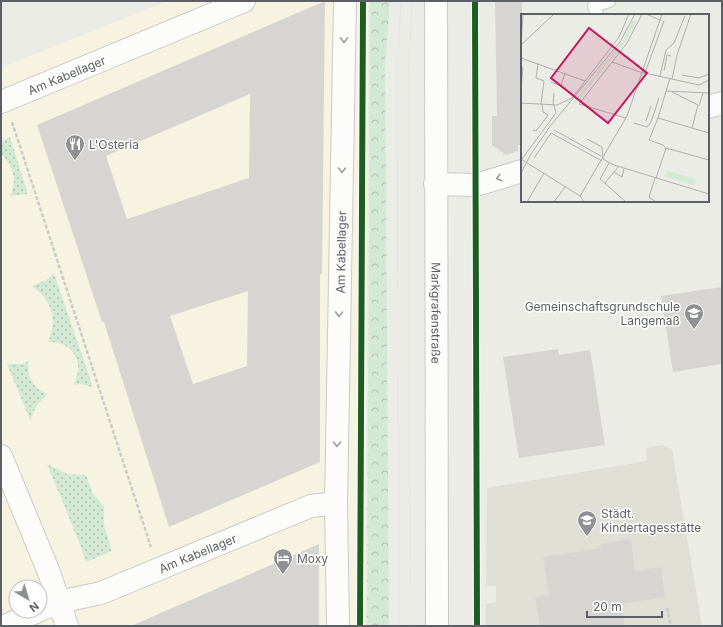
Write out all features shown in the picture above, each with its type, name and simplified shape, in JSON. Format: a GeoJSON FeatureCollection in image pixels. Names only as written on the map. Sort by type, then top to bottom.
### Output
{"type":"FeatureCollection","features":[{"type":"Feature","properties":{"kind":"street","name":"Am Kabellager"},"geometry":{"type":"LineString","coordinates":[[3,102],[244,1]]}},
{"type":"Feature","properties":{"kind":"street","name":"Am Kabellager"},"geometry":{"type":"LineString","coordinates":[[338,626],[336,503],[345,1]]}},
{"type":"Feature","properties":{"kind":"street","name":"Markgrafenstraße"},"geometry":{"type":"LineString","coordinates":[[436,1],[435,184],[437,626]]}},
{"type":"Feature","properties":{"kind":"street"},"geometry":{"type":"LineString","coordinates":[[709,108],[722,103]]}},
{"type":"Feature","properties":{"kind":"street"},"geometry":{"type":"LineString","coordinates":[[435,184],[476,185],[521,171]]}},
{"type":"Feature","properties":{"kind":"street"},"geometry":{"type":"LineString","coordinates":[[1,456],[37,579]]}},
{"type":"Feature","properties":{"kind":"street","name":"Am Kabellager"},"geometry":{"type":"LineString","coordinates":[[48,607],[101,593],[311,506],[336,503]]}},
{"type":"Feature","properties":{"kind":"street"},"geometry":{"type":"LineString","coordinates":[[48,610],[67,626]]}},
{"type":"Feature","properties":{"kind":"street","name":"Am Kabellager"},"geometry":{"type":"LineString","coordinates":[[13,624],[23,619]]}},
{"type":"Feature","properties":{"kind":"lane"},"geometry":{"type":"LineString","coordinates":[[597,14],[594,6],[609,1]]}},
{"type":"Feature","properties":{"kind":"path"},"geometry":{"type":"LineString","coordinates":[[3,102],[159,570]]}},
{"type":"Feature","properties":{"kind":"path"},"geometry":{"type":"LineString","coordinates":[[667,608],[671,626]]}},
{"type":"Feature","properties":{"kind":"shaded area"},"geometry":{"type":"Polygon","coordinates":[[[168,1],[368,1],[365,626],[1,626],[1,68],[168,1]]]}},
{"type":"Feature","properties":{"kind":"shaded area","name":"Städt. Kindertagesstätte"},"geometry":{"type":"Polygon","coordinates":[[[662,445],[672,449],[702,626],[486,626],[486,604],[496,602],[496,586],[486,586],[487,488],[647,461],[646,448],[662,445]]]}},
{"type":"Feature","properties":{"kind":"green space"},"geometry":{"type":"Polygon","coordinates":[[[370,1],[390,1],[385,63],[389,626],[367,626],[370,1]]]}},
{"type":"Feature","properties":{"kind":"green space"},"geometry":{"type":"Polygon","coordinates":[[[10,137],[28,194],[10,196],[14,179],[9,163],[1,154],[1,141],[10,137]]]}},
{"type":"Feature","properties":{"kind":"green space"},"geometry":{"type":"Polygon","coordinates":[[[54,273],[93,387],[80,384],[73,385],[77,377],[78,369],[75,355],[64,345],[57,342],[48,342],[53,326],[51,310],[44,297],[31,286],[45,281],[54,273]]]}},
{"type":"Feature","properties":{"kind":"green space"},"geometry":{"type":"Polygon","coordinates":[[[29,361],[28,367],[32,381],[38,389],[48,394],[36,406],[31,422],[7,364],[22,364],[29,361]]]}},
{"type":"Feature","properties":{"kind":"green space"},"geometry":{"type":"Polygon","coordinates":[[[47,464],[67,474],[86,475],[93,494],[104,506],[104,525],[112,551],[86,562],[47,464]]]}},
{"type":"Feature","properties":{"kind":"building"},"geometry":{"type":"Polygon","coordinates":[[[325,1],[322,274],[320,274],[320,462],[169,527],[104,322],[102,322],[37,125],[325,1]],[[250,94],[106,156],[127,219],[249,178],[250,94]],[[248,291],[170,316],[193,384],[247,366],[248,291]]]}},
{"type":"Feature","properties":{"kind":"building"},"geometry":{"type":"Polygon","coordinates":[[[495,1],[522,1],[521,145],[518,145],[518,151],[506,155],[492,145],[492,116],[497,116],[495,1]]]}},
{"type":"Feature","properties":{"kind":"building","name":"Gemeinschaftsgrundschule Langemaß"},"geometry":{"type":"Polygon","coordinates":[[[722,287],[722,364],[673,372],[661,296],[722,287]]]}},
{"type":"Feature","properties":{"kind":"building"},"geometry":{"type":"Polygon","coordinates":[[[558,349],[559,355],[590,350],[605,445],[519,458],[503,357],[558,349]]]}},
{"type":"Feature","properties":{"kind":"building"},"geometry":{"type":"Polygon","coordinates":[[[631,539],[635,571],[661,567],[665,597],[621,604],[625,626],[540,626],[535,597],[549,595],[543,557],[601,548],[600,544],[631,539]]]}},
{"type":"Feature","properties":{"kind":"building"},"geometry":{"type":"Polygon","coordinates":[[[319,544],[319,626],[131,626],[319,544]]]}},
{"type":"Feature","properties":{"kind":"tram line"},"geometry":{"type":"LineString","coordinates":[[399,626],[397,65],[401,1]]}},
{"type":"Feature","properties":{"kind":"tram line"},"geometry":{"type":"LineString","coordinates":[[410,626],[409,66],[412,1]]}},
{"type":"Feature","properties":{"kind":"cycle path"},"geometry":{"type":"LineString","coordinates":[[360,626],[363,1]]}},
{"type":"Feature","properties":{"kind":"cycle path"},"geometry":{"type":"LineString","coordinates":[[475,1],[477,626]]}},
{"type":"Feature","properties":{"kind":"place","name":"L'Osteria"},"geometry":{"type":"Point","coordinates":[75,161]}},
{"type":"Feature","properties":{"kind":"place","name":"Gemeinschaftsgrundschule Langemaß"},"geometry":{"type":"Point","coordinates":[694,330]}},
{"type":"Feature","properties":{"kind":"place","name":"Städt. Kindertagesstätte"},"geometry":{"type":"Point","coordinates":[587,537]}},
{"type":"Feature","properties":{"kind":"place","name":"Moxy"},"geometry":{"type":"Point","coordinates":[283,575]}}]}
